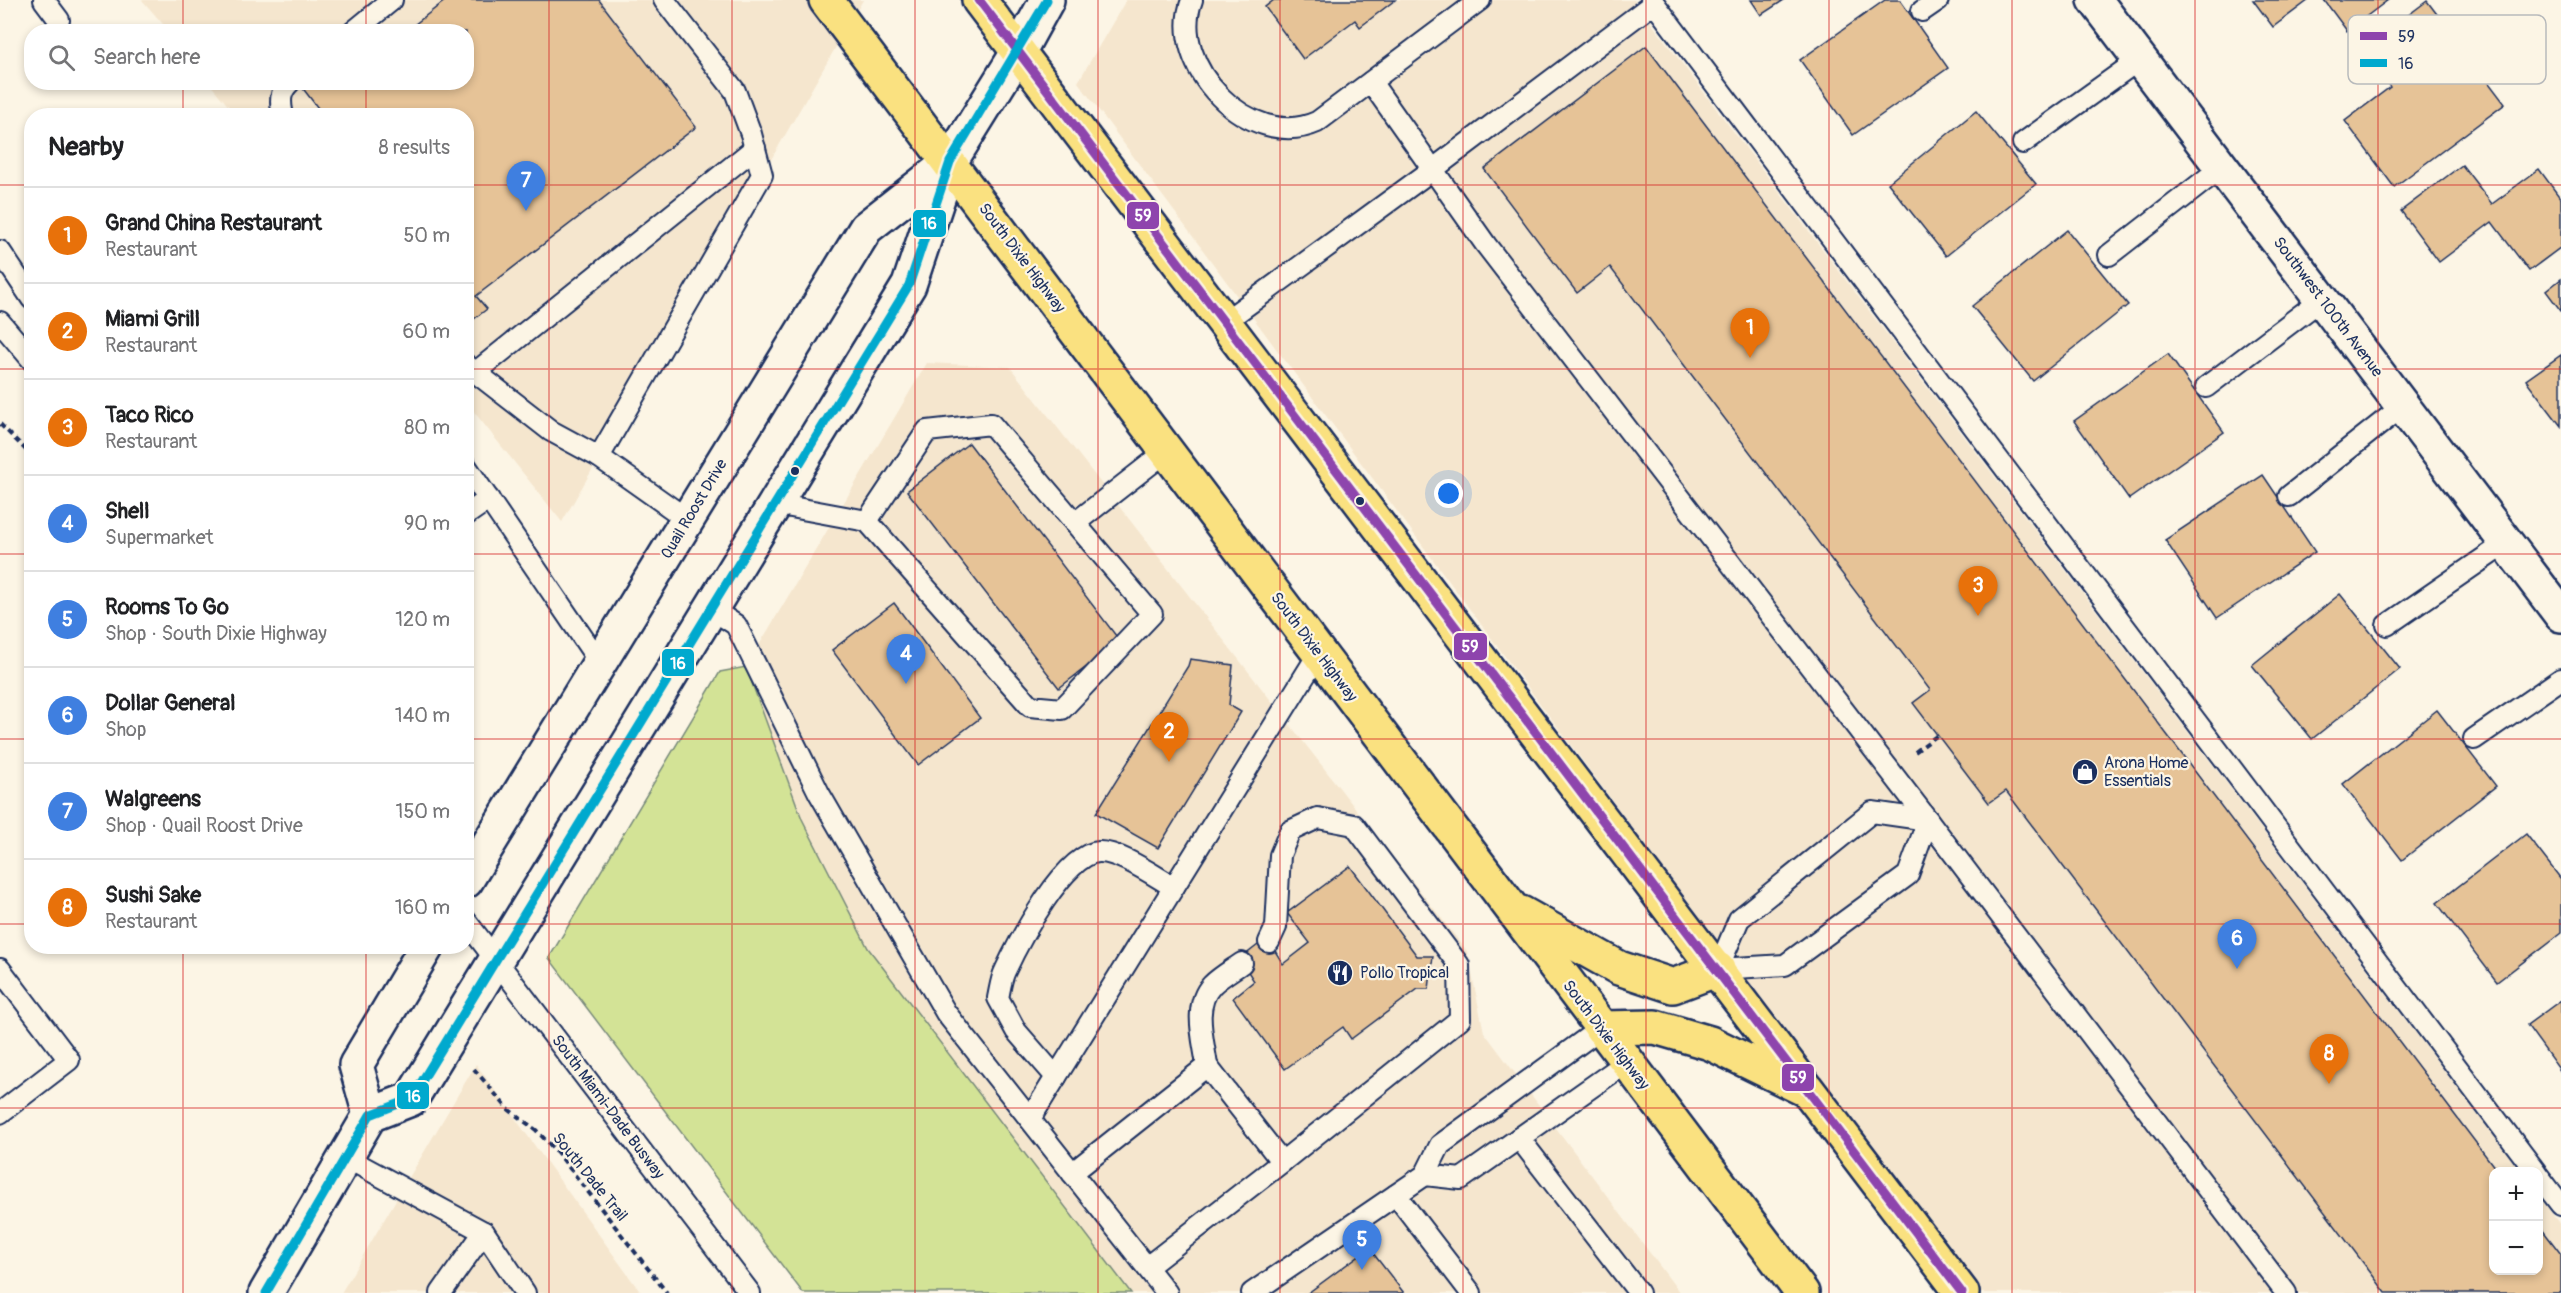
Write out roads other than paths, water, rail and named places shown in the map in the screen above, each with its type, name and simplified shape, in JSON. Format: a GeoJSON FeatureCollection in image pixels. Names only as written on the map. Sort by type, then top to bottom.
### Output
{"type":"FeatureCollection","features":[{"type":"Feature","properties":{"kind":"highway","name":"South Dixie Highway"},"geometry":{"type":"LineString","coordinates":[[826,0],[1802,1293]]}},
{"type":"Feature","properties":{"kind":"highway"},"geometry":{"type":"LineString","coordinates":[[980,0],[1962,1293]]}},
{"type":"Feature","properties":{"kind":"highway"},"geometry":{"type":"LineString","coordinates":[[1509,906],[1619,968],[1673,986],[1718,969]]}},
{"type":"Feature","properties":{"kind":"highway"},"geometry":{"type":"LineString","coordinates":[[1601,1028],[1655,1027],[1710,1043],[1811,1092]]}},
{"type":"Feature","properties":{"kind":"main road","name":"Quail Roost Drive"},"geometry":{"type":"LineString","coordinates":[[370,1115],[411,1099],[909,285],[950,162],[1047,0]]}},
{"type":"Feature","properties":{"kind":"main road","name":"Southwest 100th Avenue"},"geometry":{"type":"LineString","coordinates":[[2095,0],[2561,615]]}},
{"type":"Feature","properties":{"kind":"main road","name":"Quail Roost Drive"},"geometry":{"type":"LineString","coordinates":[[474,868],[866,228],[950,162]]}},
{"type":"Feature","properties":{"kind":"main road"},"geometry":{"type":"LineString","coordinates":[[266,1293],[370,1115],[356,1065],[422,954]]}},
{"type":"Feature","properties":{"kind":"lane"},"geometry":{"type":"LineString","coordinates":[[44,0],[59,20]]}},
{"type":"Feature","properties":{"kind":"lane"},"geometry":{"type":"LineString","coordinates":[[363,24],[392,0]]}},
{"type":"Feature","properties":{"kind":"lane"},"geometry":{"type":"LineString","coordinates":[[599,458],[762,175],[735,91],[664,0]]}},
{"type":"Feature","properties":{"kind":"lane"},"geometry":{"type":"LineString","coordinates":[[1192,0],[1186,18],[1186,33],[1193,55],[1218,94],[1227,104],[1247,117],[1284,128],[1310,125],[1479,0]]}},
{"type":"Feature","properties":{"kind":"lane"},"geometry":{"type":"LineString","coordinates":[[1224,322],[1432,170],[1653,2],[2532,1167]]}},
{"type":"Feature","properties":{"kind":"lane"},"geometry":{"type":"LineString","coordinates":[[2023,143],[2140,59]]}},
{"type":"Feature","properties":{"kind":"lane"},"geometry":{"type":"LineString","coordinates":[[1371,82],[1494,255],[1928,819],[2286,1293]]}},
{"type":"Feature","properties":{"kind":"lane"},"geometry":{"type":"LineString","coordinates":[[282,108],[280,98],[284,90]]}},
{"type":"Feature","properties":{"kind":"lane"},"geometry":{"type":"LineString","coordinates":[[474,366],[755,148]]}},
{"type":"Feature","properties":{"kind":"lane"},"geometry":{"type":"LineString","coordinates":[[2109,255],[2222,167]]}},
{"type":"Feature","properties":{"kind":"lane"},"geometry":{"type":"LineString","coordinates":[[0,252],[24,287]]}},
{"type":"Feature","properties":{"kind":"lane"},"geometry":{"type":"LineString","coordinates":[[2206,387],[2322,299]]}},
{"type":"Feature","properties":{"kind":"lane"},"geometry":{"type":"LineString","coordinates":[[0,322],[24,350]]}},
{"type":"Feature","properties":{"kind":"lane"},"geometry":{"type":"LineString","coordinates":[[474,370],[551,430],[599,458],[688,520]]}},
{"type":"Feature","properties":{"kind":"lane"},"geometry":{"type":"LineString","coordinates":[[2289,496],[2403,406]]}},
{"type":"Feature","properties":{"kind":"lane"},"geometry":{"type":"LineString","coordinates":[[775,504],[867,522],[1030,706],[1062,710],[1152,614],[991,424],[927,431],[867,522]]}},
{"type":"Feature","properties":{"kind":"lane"},"geometry":{"type":"LineString","coordinates":[[1075,523],[1167,451]]}},
{"type":"Feature","properties":{"kind":"lane"},"geometry":{"type":"LineString","coordinates":[[474,477],[600,663]]}},
{"type":"Feature","properties":{"kind":"lane"},"geometry":{"type":"LineString","coordinates":[[474,509],[489,499]]}},
{"type":"Feature","properties":{"kind":"lane"},"geometry":{"type":"LineString","coordinates":[[2387,625],[2506,543]]}},
{"type":"Feature","properties":{"kind":"lane"},"geometry":{"type":"LineString","coordinates":[[710,608],[736,625],[819,793],[946,1013],[1167,1293]]}},
{"type":"Feature","properties":{"kind":"lane"},"geometry":{"type":"LineString","coordinates":[[1030,1119],[1319,654]]}},
{"type":"Feature","properties":{"kind":"lane"},"geometry":{"type":"LineString","coordinates":[[2474,739],[2561,679]]}},
{"type":"Feature","properties":{"kind":"lane"},"geometry":{"type":"LineString","coordinates":[[1872,812],[1928,819],[1908,875],[1785,965],[1718,969],[1738,920],[1872,812]]}},
{"type":"Feature","properties":{"kind":"lane"},"geometry":{"type":"LineString","coordinates":[[1147,1267],[1460,1019],[1459,965],[1354,825],[1318,818],[1290,831],[1280,855],[1276,927],[1269,942]]}},
{"type":"Feature","properties":{"kind":"lane"},"geometry":{"type":"LineString","coordinates":[[1056,1077],[1016,1031],[998,998],[1004,973],[1061,877],[1083,856],[1101,851],[1119,857],[1174,887]]}},
{"type":"Feature","properties":{"kind":"lane","name":"South Miami-Dade Busway"},"geometry":{"type":"LineString","coordinates":[[474,931],[750,1293]]}},
{"type":"Feature","properties":{"kind":"lane"},"geometry":{"type":"LineString","coordinates":[[1242,963],[1213,984],[1204,994],[1200,1009],[1207,1066],[1282,1162]]}},
{"type":"Feature","properties":{"kind":"lane"},"geometry":{"type":"LineString","coordinates":[[0,969],[69,1060],[0,1113]]}},
{"type":"Feature","properties":{"kind":"lane"},"geometry":{"type":"LineString","coordinates":[[1252,1293],[1425,1175],[1440,1145],[1601,1028]]}},
{"type":"Feature","properties":{"kind":"lane"},"geometry":{"type":"LineString","coordinates":[[1425,1175],[1461,1179],[1627,1062]]}},
{"type":"Feature","properties":{"kind":"lane"},"geometry":{"type":"LineString","coordinates":[[1072,1173],[1207,1066]]}},
{"type":"Feature","properties":{"kind":"lane"},"geometry":{"type":"LineString","coordinates":[[1520,1138],[1639,1293]]}},
{"type":"Feature","properties":{"kind":"lane"},"geometry":{"type":"LineString","coordinates":[[345,1157],[484,1232],[525,1293]]}},
{"type":"Feature","properties":{"kind":"lane"},"geometry":{"type":"LineString","coordinates":[[2543,1182],[2561,1205]]}},
{"type":"Feature","properties":{"kind":"lane"},"geometry":{"type":"LineString","coordinates":[[1396,1195],[1471,1293]]}},
{"type":"Feature","properties":{"kind":"lane"},"geometry":{"type":"LineString","coordinates":[[441,1293],[484,1232]]}},
{"type":"Feature","properties":{"kind":"place","name":"Walgreens"},"geometry":{"type":"Point","coordinates":[526,211]}},
{"type":"Feature","properties":{"kind":"place","name":"Grand China Restaurant"},"geometry":{"type":"Point","coordinates":[1750,358]}},
{"type":"Feature","properties":{"kind":"place","name":"Taco Rico"},"geometry":{"type":"Point","coordinates":[1978,616]}},
{"type":"Feature","properties":{"kind":"place","name":"Shell"},"geometry":{"type":"Point","coordinates":[906,684]}},
{"type":"Feature","properties":{"kind":"place","name":"Miami Grill"},"geometry":{"type":"Point","coordinates":[1169,762]}},
{"type":"Feature","properties":{"kind":"place","name":"Arona Home Essentials"},"geometry":{"type":"Point","coordinates":[2085,772]}},
{"type":"Feature","properties":{"kind":"place","name":"Dollar General"},"geometry":{"type":"Point","coordinates":[2237,969]}},
{"type":"Feature","properties":{"kind":"place","name":"Pollo Tropical"},"geometry":{"type":"Point","coordinates":[1340,973]}},
{"type":"Feature","properties":{"kind":"place","name":"Sushi Sake"},"geometry":{"type":"Point","coordinates":[2329,1084]}},
{"type":"Feature","properties":{"kind":"place","name":"Rooms To Go"},"geometry":{"type":"Point","coordinates":[1362,1270]}}]}
